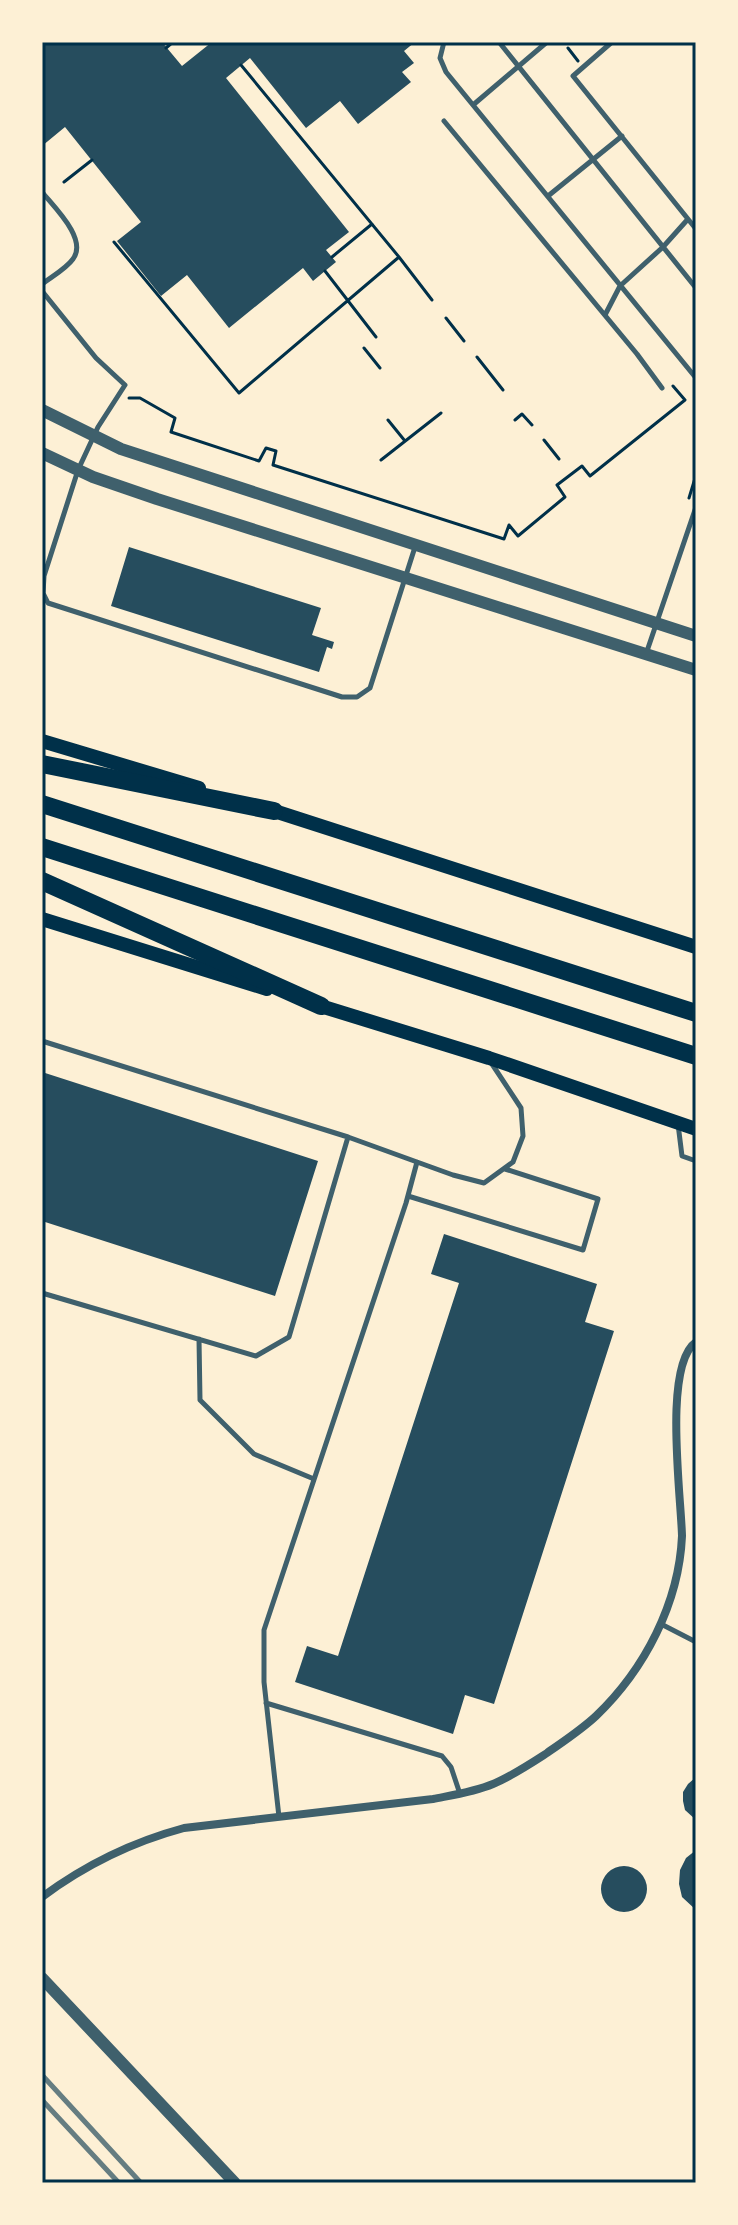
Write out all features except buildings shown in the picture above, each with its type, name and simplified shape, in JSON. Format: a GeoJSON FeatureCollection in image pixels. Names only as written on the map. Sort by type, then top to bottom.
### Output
{"type":"FeatureCollection","features":[{"type":"Feature","properties":{"kind":"highway"},"geometry":{"type":"LineString","coordinates":[[42,764],[274,811]]}},
{"type":"Feature","properties":{"kind":"highway"},"geometry":{"type":"LineString","coordinates":[[42,804],[696,1013]]}},
{"type":"Feature","properties":{"kind":"highway"},"geometry":{"type":"LineString","coordinates":[[42,847],[696,1056]]}},
{"type":"Feature","properties":{"kind":"highway"},"geometry":{"type":"LineString","coordinates":[[42,881],[321,1006]]}},
{"type":"Feature","properties":{"kind":"main road"},"geometry":{"type":"LineString","coordinates":[[42,741],[274,811],[696,947]]}},
{"type":"Feature","properties":{"kind":"main road"},"geometry":{"type":"LineString","coordinates":[[42,919],[489,1058],[696,1129]]}},
{"type":"Feature","properties":{"kind":"street"},"geometry":{"type":"LineString","coordinates":[[42,410],[94,437],[163,464],[696,636]]}},
{"type":"Feature","properties":{"kind":"street"},"geometry":{"type":"LineString","coordinates":[[42,453],[78,470],[157,499],[696,670]]}},
{"type":"Feature","properties":{"kind":"street"},"geometry":{"type":"LineString","coordinates":[[42,1897],[126,1847],[184,1828],[433,1799],[494,1784],[528,1765],[597,1715],[641,1661],[676,1583],[681,1556],[682,1512],[676,1411],[679,1378],[686,1353],[696,1342]]}},
{"type":"Feature","properties":{"kind":"street"},"geometry":{"type":"LineString","coordinates":[[42,1978],[235,2183]]}},
{"type":"Feature","properties":{"kind":"lane"},"geometry":{"type":"LineString","coordinates":[[444,42],[440,58],[446,72],[696,378]]}},
{"type":"Feature","properties":{"kind":"lane"},"geometry":{"type":"LineString","coordinates":[[499,42],[696,288]]}},
{"type":"Feature","properties":{"kind":"lane"},"geometry":{"type":"LineString","coordinates":[[473,105],[547,42]]}},
{"type":"Feature","properties":{"kind":"lane"},"geometry":{"type":"LineString","coordinates":[[612,42],[573,76],[696,229]]}},
{"type":"Feature","properties":{"kind":"lane"},"geometry":{"type":"LineString","coordinates":[[444,121],[662,388]]}},
{"type":"Feature","properties":{"kind":"lane"},"geometry":{"type":"LineString","coordinates":[[548,196],[622,136]]}},
{"type":"Feature","properties":{"kind":"lane"},"geometry":{"type":"LineString","coordinates":[[42,192],[74,233],[77,244],[73,259],[42,284]]}},
{"type":"Feature","properties":{"kind":"lane"},"geometry":{"type":"LineString","coordinates":[[605,315],[620,286],[688,219]]}},
{"type":"Feature","properties":{"kind":"lane"},"geometry":{"type":"LineString","coordinates":[[42,291],[96,358],[125,385],[78,470],[44,576],[43,593],[48,603],[342,697],[357,697],[370,688],[416,545]]}},
{"type":"Feature","properties":{"kind":"lane"},"geometry":{"type":"LineString","coordinates":[[646,654],[696,507]]}},
{"type":"Feature","properties":{"kind":"lane"},"geometry":{"type":"LineString","coordinates":[[42,1041],[484,1183],[513,1162],[523,1136],[521,1108],[489,1058]]}},
{"type":"Feature","properties":{"kind":"lane"},"geometry":{"type":"LineString","coordinates":[[678,1123],[682,1156],[696,1161]]}},
{"type":"Feature","properties":{"kind":"lane"},"geometry":{"type":"LineString","coordinates":[[42,1293],[256,1356],[289,1337],[348,1137]]}},
{"type":"Feature","properties":{"kind":"lane"},"geometry":{"type":"LineString","coordinates":[[279,1817],[264,1682],[264,1630],[417,1162]]}},
{"type":"Feature","properties":{"kind":"lane"},"geometry":{"type":"LineString","coordinates":[[408,1196],[583,1250],[598,1199],[504,1168]]}},
{"type":"Feature","properties":{"kind":"lane"},"geometry":{"type":"LineString","coordinates":[[199,1339],[200,1400],[254,1454],[314,1479]]}},
{"type":"Feature","properties":{"kind":"lane"},"geometry":{"type":"LineString","coordinates":[[660,1624],[696,1642]]}},
{"type":"Feature","properties":{"kind":"lane"},"geometry":{"type":"LineString","coordinates":[[266,1703],[442,1756],[451,1767],[460,1794]]}},
{"type":"Feature","properties":{"kind":"path"},"geometry":{"type":"LineString","coordinates":[[166,48],[173,42]]}},
{"type":"Feature","properties":{"kind":"path"},"geometry":{"type":"LineString","coordinates":[[241,65],[432,300]]}},
{"type":"Feature","properties":{"kind":"path"},"geometry":{"type":"LineString","coordinates":[[64,182],[92,160]]}},
{"type":"Feature","properties":{"kind":"path"},"geometry":{"type":"LineString","coordinates":[[332,257],[372,224]]}},
{"type":"Feature","properties":{"kind":"path"},"geometry":{"type":"LineString","coordinates":[[114,242],[239,393],[399,257]]}},
{"type":"Feature","properties":{"kind":"path"},"geometry":{"type":"LineString","coordinates":[[325,271],[376,337]]}},
{"type":"Feature","properties":{"kind":"path"},"geometry":{"type":"LineString","coordinates":[[446,318],[464,341]]}},
{"type":"Feature","properties":{"kind":"path"},"geometry":{"type":"LineString","coordinates":[[364,348],[380,368]]}},
{"type":"Feature","properties":{"kind":"path"},"geometry":{"type":"LineString","coordinates":[[477,357],[503,390]]}},
{"type":"Feature","properties":{"kind":"path"},"geometry":{"type":"LineString","coordinates":[[125,400],[140,398],[175,418],[171,432],[259,461],[266,448],[276,451],[273,465],[504,539],[509,525],[518,536],[565,497],[557,485],[571,473],[582,466],[590,476],[685,400],[667,377]]}},
{"type":"Feature","properties":{"kind":"path"},"geometry":{"type":"LineString","coordinates":[[381,460],[441,413]]}},
{"type":"Feature","properties":{"kind":"path"},"geometry":{"type":"LineString","coordinates":[[515,420],[522,414],[532,425]]}},
{"type":"Feature","properties":{"kind":"path"},"geometry":{"type":"LineString","coordinates":[[388,420],[405,441]]}},
{"type":"Feature","properties":{"kind":"path"},"geometry":{"type":"LineString","coordinates":[[544,440],[559,459]]}},
{"type":"Feature","properties":{"kind":"path"},"geometry":{"type":"LineString","coordinates":[[687,504],[696,475]]}},
{"type":"Feature","properties":{"kind":"railway"},"geometry":{"type":"LineString","coordinates":[[42,2075],[141,2183]]}},
{"type":"Feature","properties":{"kind":"railway"},"geometry":{"type":"LineString","coordinates":[[42,2100],[119,2183]]}}]}
